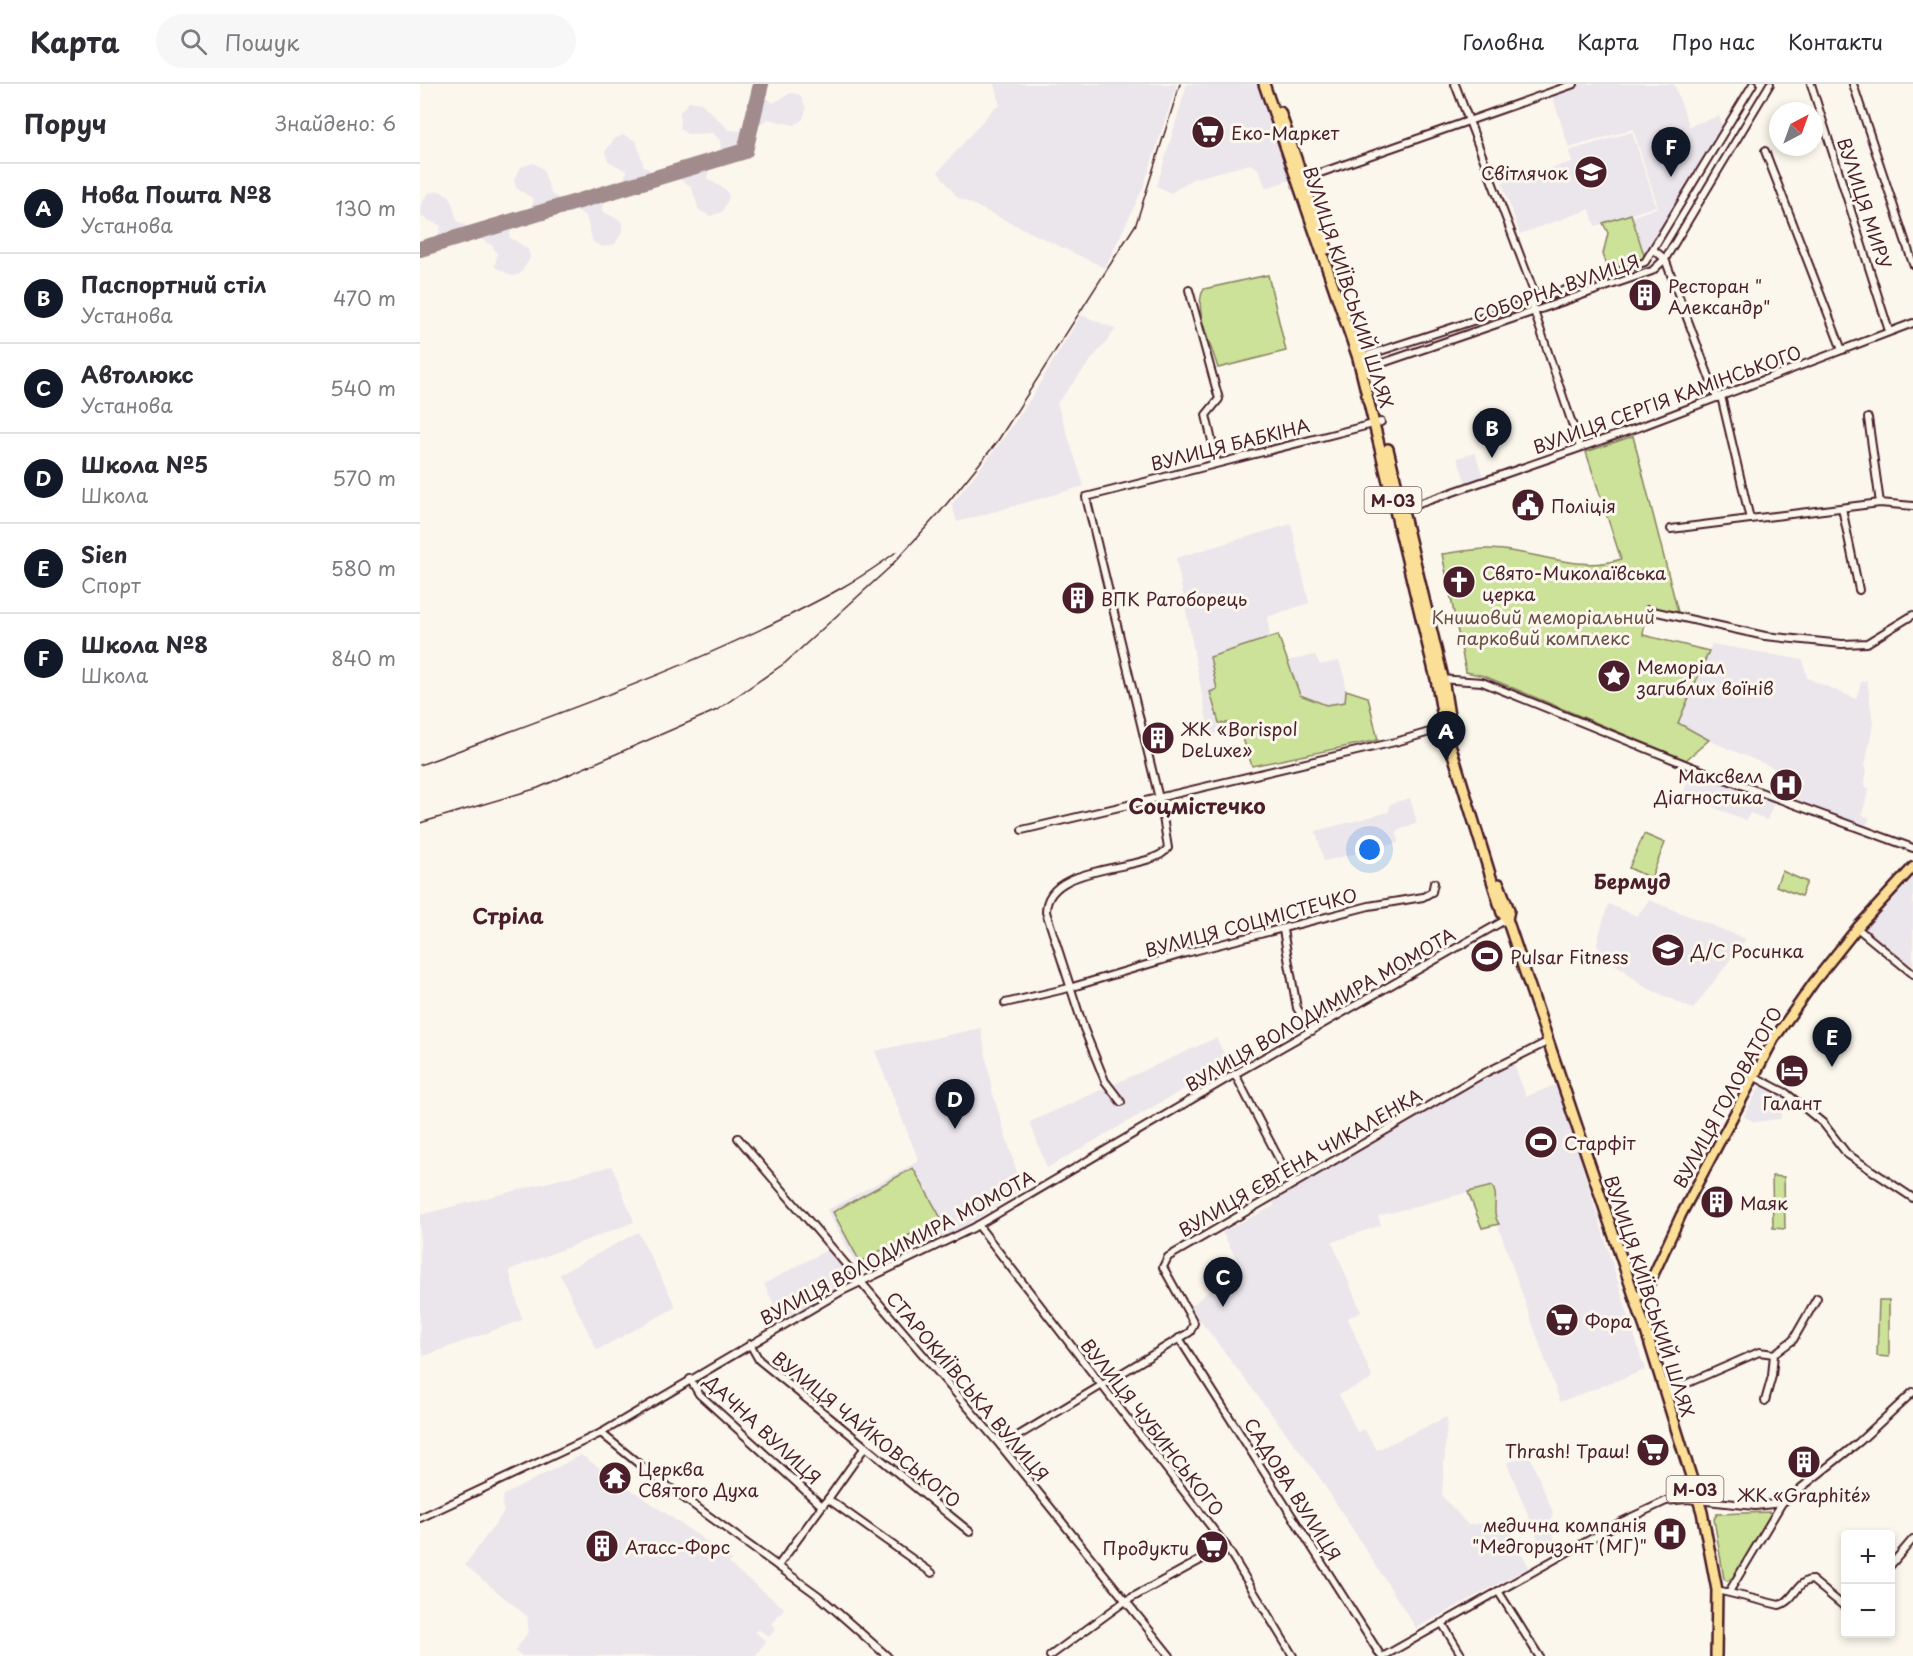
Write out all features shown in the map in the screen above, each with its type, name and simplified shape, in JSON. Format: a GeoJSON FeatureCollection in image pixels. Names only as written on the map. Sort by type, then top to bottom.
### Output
{"type":"FeatureCollection","features":[{"type":"Feature","properties":{"kind":"highway","name":"ВУЛИЦЯ КИЇВСЬКИЙ ШЛЯХ"},"geometry":{"type":"LineString","coordinates":[[1264,84],[1301,179]]}},
{"type":"Feature","properties":{"kind":"highway","name":"ВУЛИЦЯ КИЇВСЬКИЙ ШЛЯХ"},"geometry":{"type":"LineString","coordinates":[[1270,84],[1365,370],[1439,679],[1448,727],[1461,752],[1485,838],[1509,910],[1507,919],[1699,1500],[1718,1590],[1716,1656]]}},
{"type":"Feature","properties":{"kind":"main road","name":"ВУЛИЦЯ ГОЛОВАТОГО"},"geometry":{"type":"LineString","coordinates":[[1634,1298],[1645,1293],[1681,1215],[1774,1038],[1857,928],[1913,867]]}},
{"type":"Feature","properties":{"kind":"street"},"geometry":{"type":"LineString","coordinates":[[1455,84],[1467,121],[1473,125],[1534,301],[1535,312],[1580,447]]}},
{"type":"Feature","properties":{"kind":"street"},"geometry":{"type":"LineString","coordinates":[[1301,179],[1574,84]]}},
{"type":"Feature","properties":{"kind":"street","name":"СОБОРНА ВУЛИЦЯ"},"geometry":{"type":"LineString","coordinates":[[1361,357],[1645,262],[1753,84]]}},
{"type":"Feature","properties":{"kind":"street","name":"СОБОРНА ВУЛИЦЯ"},"geometry":{"type":"LineString","coordinates":[[1365,370],[1652,271],[1665,259],[1770,84]]}},
{"type":"Feature","properties":{"kind":"street","name":"ВУЛИЦЯ МИРУ"},"geometry":{"type":"LineString","coordinates":[[1811,84],[1889,331]]}},
{"type":"Feature","properties":{"kind":"street"},"geometry":{"type":"LineString","coordinates":[[1853,84],[1913,264]]}},
{"type":"Feature","properties":{"kind":"street"},"geometry":{"type":"LineString","coordinates":[[1766,151],[1842,350]]}},
{"type":"Feature","properties":{"kind":"street"},"geometry":{"type":"LineString","coordinates":[[1653,250],[1665,259],[1719,397],[1750,519]]}},
{"type":"Feature","properties":{"kind":"street"},"geometry":{"type":"LineString","coordinates":[[1190,291],[1219,399],[1206,415],[1217,462]]}},
{"type":"Feature","properties":{"kind":"street","name":"ВУЛИЦЯ СЕРГІЯ КАМІНСЬКОГО"},"geometry":{"type":"LineString","coordinates":[[1399,511],[1719,397],[1913,323]]}},
{"type":"Feature","properties":{"kind":"street"},"geometry":{"type":"LineString","coordinates":[[1868,418],[1880,503]]}},
{"type":"Feature","properties":{"kind":"street","name":"ВУЛИЦЯ БАБКІНА"},"geometry":{"type":"LineString","coordinates":[[1158,797],[1086,497],[1378,422]]}},
{"type":"Feature","properties":{"kind":"street"},"geometry":{"type":"LineString","coordinates":[[1671,529],[1880,503],[1913,506]]}},
{"type":"Feature","properties":{"kind":"street"},"geometry":{"type":"LineString","coordinates":[[1842,508],[1859,590]]}},
{"type":"Feature","properties":{"kind":"street"},"geometry":{"type":"LineString","coordinates":[[1648,610],[1746,632],[1842,644],[1868,643],[1913,615]]}},
{"type":"Feature","properties":{"kind":"street"},"geometry":{"type":"LineString","coordinates":[[1439,679],[1482,682],[1692,767],[1913,848]]}},
{"type":"Feature","properties":{"kind":"street"},"geometry":{"type":"LineString","coordinates":[[1022,830],[1448,727]]}},
{"type":"Feature","properties":{"kind":"street"},"geometry":{"type":"LineString","coordinates":[[1121,1102],[1105,1081],[1069,988],[1047,912],[1050,896],[1056,888],[1106,868],[1165,853],[1168,841],[1158,797]]}},
{"type":"Feature","properties":{"kind":"street","name":"ВУЛИЦЯ СОЦМІСТЕЧКО"},"geometry":{"type":"LineString","coordinates":[[1005,1003],[1069,988],[1186,953],[1283,930],[1369,906],[1424,897],[1432,892],[1434,883]]}},
{"type":"Feature","properties":{"kind":"street","name":"ВУЛИЦЯ ВОЛОДИМИРА МОМОТА"},"geometry":{"type":"LineString","coordinates":[[420,1518],[601,1433],[750,1344],[862,1282],[978,1225],[1235,1074],[1507,919]]}},
{"type":"Feature","properties":{"kind":"street"},"geometry":{"type":"LineString","coordinates":[[1857,928],[1913,974]]}},
{"type":"Feature","properties":{"kind":"street"},"geometry":{"type":"LineString","coordinates":[[1283,930],[1297,1008],[1312,1030]]}},
{"type":"Feature","properties":{"kind":"street","name":"ВУЛИЦЯ ЄВГЕНА ЧИКАЛЕНКА"},"geometry":{"type":"LineString","coordinates":[[1179,1338],[1190,1332],[1194,1323],[1163,1267],[1168,1257],[1526,1051],[1549,1041]]}},
{"type":"Feature","properties":{"kind":"street"},"geometry":{"type":"LineString","coordinates":[[1235,1074],[1292,1184]]}},
{"type":"Feature","properties":{"kind":"street"},"geometry":{"type":"LineString","coordinates":[[1755,1077],[1786,1093],[1823,1123],[1847,1154],[1913,1198]]}},
{"type":"Feature","properties":{"kind":"street","name":"СТАРОКИЇВСЬКА ВУЛИЦЯ"},"geometry":{"type":"LineString","coordinates":[[738,1138],[1001,1446],[1124,1602],[1170,1656]]}},
{"type":"Feature","properties":{"kind":"street","name":"ВУЛИЦЯ ЧУБИНСЬКОГО"},"geometry":{"type":"LineString","coordinates":[[978,1225],[1226,1546],[1293,1656]]}},
{"type":"Feature","properties":{"kind":"street"},"geometry":{"type":"LineString","coordinates":[[1665,1393],[1760,1352],[1774,1354],[1793,1340],[1817,1298]]}},
{"type":"Feature","properties":{"kind":"street"},"geometry":{"type":"LineString","coordinates":[[1001,1446],[1179,1338]]}},
{"type":"Feature","properties":{"kind":"street","name":"САДОВА ВУЛИЦЯ"},"geometry":{"type":"LineString","coordinates":[[1179,1338],[1383,1656]]}},
{"type":"Feature","properties":{"kind":"street","name":"ВУЛИЦЯ ЧАЙКОВСЬКОГО"},"geometry":{"type":"LineString","coordinates":[[750,1344],[759,1360],[970,1532]]}},
{"type":"Feature","properties":{"kind":"street"},"geometry":{"type":"LineString","coordinates":[[1766,1401],[1774,1354]]}},
{"type":"Feature","properties":{"kind":"street","name":"ДАЧНА ВУЛИЦЯ"},"geometry":{"type":"LineString","coordinates":[[690,1379],[699,1394],[822,1506],[828,1499],[932,1573]]}},
{"type":"Feature","properties":{"kind":"street"},"geometry":{"type":"LineString","coordinates":[[1729,1592],[1782,1503],[1859,1442],[1913,1392]]}},
{"type":"Feature","properties":{"kind":"street"},"geometry":{"type":"LineString","coordinates":[[601,1433],[655,1477],[819,1596],[887,1656]]}},
{"type":"Feature","properties":{"kind":"street"},"geometry":{"type":"LineString","coordinates":[[828,1499],[865,1447]]}},
{"type":"Feature","properties":{"kind":"street"},"geometry":{"type":"LineString","coordinates":[[1383,1656],[1619,1523],[1659,1504],[1687,1499],[1755,1506],[1782,1503]]}},
{"type":"Feature","properties":{"kind":"street"},"geometry":{"type":"LineString","coordinates":[[778,1566],[822,1506]]}},
{"type":"Feature","properties":{"kind":"street"},"geometry":{"type":"LineString","coordinates":[[1895,1560],[1913,1539]]}},
{"type":"Feature","properties":{"kind":"street"},"geometry":{"type":"LineString","coordinates":[[1050,1656],[1124,1602],[1226,1546]]}},
{"type":"Feature","properties":{"kind":"street"},"geometry":{"type":"LineString","coordinates":[[1718,1590],[1784,1604],[1804,1582],[1812,1580],[1841,1605]]}},
{"type":"Feature","properties":{"kind":"street"},"geometry":{"type":"LineString","coordinates":[[1498,1591],[1539,1656]]}},
{"type":"Feature","properties":{"kind":"street"},"geometry":{"type":"LineString","coordinates":[[1442,1623],[1462,1656]]}},
{"type":"Feature","properties":{"kind":"shaded area"},"geometry":{"type":"Polygon","coordinates":[[[754,84],[768,84],[765,96],[773,103],[791,93],[800,95],[806,108],[803,119],[795,125],[768,119],[757,126],[751,151],[746,159],[709,170],[707,179],[726,190],[729,197],[722,212],[710,216],[699,210],[691,186],[679,179],[605,201],[602,211],[621,221],[623,230],[615,244],[603,247],[593,242],[586,216],[574,210],[512,228],[509,237],[528,249],[530,258],[521,273],[513,276],[495,267],[497,254],[493,246],[480,238],[420,256],[420,241],[438,237],[441,226],[422,217],[420,207],[428,193],[439,191],[450,196],[457,221],[469,228],[531,209],[534,199],[516,188],[514,180],[521,167],[533,163],[543,169],[551,194],[562,200],[623,182],[627,171],[608,161],[605,152],[614,139],[624,135],[636,141],[644,167],[654,172],[721,153],[720,140],[713,133],[687,134],[680,128],[680,112],[690,101],[701,103],[729,130],[741,131],[754,84]]]}},
{"type":"Feature","properties":{"kind":"shaded area"},"geometry":{"type":"Polygon","coordinates":[[[994,84],[1177,84],[1143,188],[1105,268],[957,197],[938,172],[994,108],[1000,106],[994,84]]]}},
{"type":"Feature","properties":{"kind":"shaded area"},"geometry":{"type":"Polygon","coordinates":[[[1187,84],[1258,84],[1290,180],[1266,188],[1258,168],[1250,164],[1192,179],[1171,193],[1157,186],[1187,84]]]}},
{"type":"Feature","properties":{"kind":"shaded area"},"geometry":{"type":"Polygon","coordinates":[[[1577,84],[1674,84],[1689,126],[1719,116],[1723,129],[1645,258],[1632,217],[1658,207],[1633,129],[1569,148],[1551,92],[1577,84]]]}},
{"type":"Feature","properties":{"kind":"shaded area","name":"Світлячок"},"geometry":{"type":"Polygon","coordinates":[[[1632,132],[1656,206],[1595,226],[1590,209],[1520,234],[1502,183],[1572,162],[1569,151],[1632,132]]]}},
{"type":"Feature","properties":{"kind":"shaded area"},"geometry":{"type":"Polygon","coordinates":[[[1081,315],[1116,329],[1057,403],[1084,486],[957,522],[952,504],[1000,443],[1030,400],[1081,315]]]}},
{"type":"Feature","properties":{"kind":"shaded area"},"geometry":{"type":"Polygon","coordinates":[[[1475,453],[1483,477],[1466,483],[1457,458],[1475,453]]]}},
{"type":"Feature","properties":{"kind":"shaded area"},"geometry":{"type":"Polygon","coordinates":[[[1291,524],[1309,603],[1267,617],[1270,637],[1210,657],[1217,689],[1210,693],[1220,732],[1210,736],[1176,558],[1291,524]]]}},
{"type":"Feature","properties":{"kind":"shaded area"},"geometry":{"type":"Polygon","coordinates":[[[1712,644],[1803,660],[1807,678],[1856,699],[1861,682],[1867,680],[1873,724],[1865,766],[1867,770],[1864,786],[1869,788],[1862,815],[1870,818],[1865,827],[1796,800],[1802,780],[1715,743],[1678,723],[1712,644]]]}},
{"type":"Feature","properties":{"kind":"shaded area"},"geometry":{"type":"Polygon","coordinates":[[[1315,655],[1320,665],[1339,661],[1345,679],[1345,702],[1326,706],[1300,695],[1288,661],[1315,655]]]}},
{"type":"Feature","properties":{"kind":"shaded area"},"geometry":{"type":"Polygon","coordinates":[[[1693,771],[1774,803],[1767,820],[1750,813],[1746,820],[1682,795],[1693,771]]]}},
{"type":"Feature","properties":{"kind":"shaded area"},"geometry":{"type":"Polygon","coordinates":[[[1410,798],[1417,823],[1397,831],[1398,843],[1324,861],[1316,831],[1389,812],[1390,804],[1410,798]]]}},
{"type":"Feature","properties":{"kind":"shaded area"},"geometry":{"type":"Polygon","coordinates":[[[1913,876],[1913,969],[1866,929],[1866,925],[1913,876]]]}},
{"type":"Feature","properties":{"kind":"shaded area","name":"Д/С Росинка"},"geometry":{"type":"Polygon","coordinates":[[[1649,900],[1746,939],[1693,1009],[1643,986],[1624,970],[1601,956],[1597,943],[1608,904],[1637,916],[1649,900]]]}},
{"type":"Feature","properties":{"kind":"shaded area"},"geometry":{"type":"Polygon","coordinates":[[[981,1028],[992,1091],[1022,1189],[966,1226],[862,1275],[827,1210],[919,1161],[875,1051],[981,1028]]]}},
{"type":"Feature","properties":{"kind":"shaded area"},"geometry":{"type":"Polygon","coordinates":[[[1216,1038],[1229,1063],[1047,1168],[1030,1122],[1216,1038]]]}},
{"type":"Feature","properties":{"kind":"shaded area"},"geometry":{"type":"Polygon","coordinates":[[[1513,1061],[1526,1097],[1557,1084],[1645,1370],[1560,1402],[1485,1188],[1378,1216],[1381,1225],[1332,1242],[1361,1312],[1348,1318],[1372,1377],[1369,1381],[1339,1394],[1357,1432],[1364,1429],[1377,1450],[1447,1417],[1442,1496],[1468,1525],[1501,1521],[1507,1525],[1529,1567],[1416,1628],[1318,1475],[1190,1307],[1240,1265],[1222,1232],[1274,1206],[1274,1199],[1513,1061]]]}},
{"type":"Feature","properties":{"kind":"shaded area"},"geometry":{"type":"Polygon","coordinates":[[[1762,1082],[1788,1096],[1780,1119],[1754,1122],[1744,1116],[1762,1082]]]}},
{"type":"Feature","properties":{"kind":"shaded area"},"geometry":{"type":"Polygon","coordinates":[[[612,1166],[634,1222],[509,1270],[522,1320],[424,1356],[420,1342],[420,1215],[612,1166]]]}},
{"type":"Feature","properties":{"kind":"shaded area"},"geometry":{"type":"Polygon","coordinates":[[[638,1232],[676,1307],[597,1350],[560,1274],[638,1232]]]}},
{"type":"Feature","properties":{"kind":"shaded area"},"geometry":{"type":"Polygon","coordinates":[[[829,1249],[854,1280],[782,1320],[764,1284],[829,1249]]]}},
{"type":"Feature","properties":{"kind":"shaded area"},"geometry":{"type":"Polygon","coordinates":[[[1529,1454],[1553,1513],[1551,1520],[1555,1544],[1542,1549],[1507,1463],[1529,1454]]]}},
{"type":"Feature","properties":{"kind":"shaded area"},"geometry":{"type":"Polygon","coordinates":[[[581,1455],[732,1559],[729,1563],[734,1568],[784,1608],[771,1624],[776,1628],[769,1637],[758,1629],[755,1632],[766,1641],[755,1656],[522,1656],[515,1651],[528,1632],[528,1617],[465,1565],[504,1512],[502,1503],[504,1495],[581,1455]]]}},
{"type":"Feature","properties":{"kind":"green space"},"geometry":{"type":"Polygon","coordinates":[[[1631,214],[1645,258],[1609,271],[1603,254],[1608,233],[1603,223],[1631,214]]]}},
{"type":"Feature","properties":{"kind":"green space"},"geometry":{"type":"Polygon","coordinates":[[[1268,275],[1286,351],[1218,368],[1200,306],[1204,289],[1268,275]]]}},
{"type":"Feature","properties":{"kind":"green space","name":"Книшовий меморіальний парковий комплекс"},"geometry":{"type":"Polygon","coordinates":[[[1633,436],[1679,616],[1646,608],[1645,614],[1631,615],[1645,619],[1643,635],[1709,651],[1678,723],[1709,740],[1686,760],[1484,676],[1466,672],[1442,554],[1488,549],[1589,564],[1621,559],[1586,452],[1633,436]]]}},
{"type":"Feature","properties":{"kind":"green space"},"geometry":{"type":"Polygon","coordinates":[[[1278,635],[1300,695],[1326,705],[1345,702],[1346,690],[1368,697],[1378,740],[1252,766],[1238,723],[1219,723],[1210,692],[1217,689],[1210,657],[1278,635]]]}},
{"type":"Feature","properties":{"kind":"green space"},"geometry":{"type":"Polygon","coordinates":[[[1644,834],[1665,843],[1651,878],[1629,868],[1644,834]]]}},
{"type":"Feature","properties":{"kind":"green space"},"geometry":{"type":"Polygon","coordinates":[[[1782,871],[1807,882],[1801,896],[1776,886],[1782,871]]]}},
{"type":"Feature","properties":{"kind":"green space"},"geometry":{"type":"Polygon","coordinates":[[[913,1168],[941,1218],[860,1262],[833,1212],[913,1168]]]}},
{"type":"Feature","properties":{"kind":"green space"},"geometry":{"type":"Polygon","coordinates":[[[1772,1176],[1784,1177],[1785,1229],[1773,1228],[1772,1176]]]}},
{"type":"Feature","properties":{"kind":"green space"},"geometry":{"type":"Polygon","coordinates":[[[1492,1186],[1495,1194],[1495,1214],[1499,1224],[1482,1228],[1468,1192],[1492,1186]]]}},
{"type":"Feature","properties":{"kind":"green space"},"geometry":{"type":"Polygon","coordinates":[[[1879,1300],[1889,1300],[1889,1357],[1877,1356],[1879,1300]]]}},
{"type":"Feature","properties":{"kind":"green space"},"geometry":{"type":"Polygon","coordinates":[[[1770,1512],[1772,1516],[1733,1577],[1727,1581],[1724,1579],[1714,1519],[1717,1514],[1770,1512]]]}},
{"type":"Feature","properties":{"kind":"taxiway"},"geometry":{"type":"LineString","coordinates":[[420,249],[745,151],[761,84]]}},
{"type":"Feature","properties":{"kind":"railway"},"geometry":{"type":"LineString","coordinates":[[420,823],[538,788],[717,710],[785,663],[889,568],[940,512],[997,442],[1136,224],[1180,84]]}},
{"type":"Feature","properties":{"kind":"railway"},"geometry":{"type":"LineString","coordinates":[[420,765],[599,698],[731,643],[837,590],[896,552]]}},
{"type":"Feature","properties":{"kind":"place","name":"Еко-Маркет"},"geometry":{"type":"Point","coordinates":[1208,132]}},
{"type":"Feature","properties":{"kind":"place","name":"Світлячок"},"geometry":{"type":"Point","coordinates":[1591,172]}},
{"type":"Feature","properties":{"kind":"place","name":"Школа №8"},"geometry":{"type":"Point","coordinates":[1671,177]}},
{"type":"Feature","properties":{"kind":"place","name":"Ресторан \" Александр\""},"geometry":{"type":"Point","coordinates":[1645,295]}},
{"type":"Feature","properties":{"kind":"place","name":"Паспортний стіл"},"geometry":{"type":"Point","coordinates":[1492,458]}},
{"type":"Feature","properties":{"kind":"place","name":"Поліція"},"geometry":{"type":"Point","coordinates":[1528,505]}},
{"type":"Feature","properties":{"kind":"place","name":"Свято-Миколаївська церка"},"geometry":{"type":"Point","coordinates":[1459,582]}},
{"type":"Feature","properties":{"kind":"place","name":"ВПК Ратоборець"},"geometry":{"type":"Point","coordinates":[1078,598]}},
{"type":"Feature","properties":{"kind":"place","name":"Меморіал загиблих воїнів"},"geometry":{"type":"Point","coordinates":[1614,676]}},
{"type":"Feature","properties":{"kind":"place","name":"ЖК «Borispol DeLuxe»"},"geometry":{"type":"Point","coordinates":[1158,738]}},
{"type":"Feature","properties":{"kind":"place","name":"Нова Пошта №8"},"geometry":{"type":"Point","coordinates":[1446,761]}},
{"type":"Feature","properties":{"kind":"place","name":"Максвелл Діагностика"},"geometry":{"type":"Point","coordinates":[1786,785]}},
{"type":"Feature","properties":{"kind":"place","name":"Д/С Росинка"},"geometry":{"type":"Point","coordinates":[1668,950]}},
{"type":"Feature","properties":{"kind":"place","name":"Pulsar Fitness"},"geometry":{"type":"Point","coordinates":[1487,956]}},
{"type":"Feature","properties":{"kind":"place","name":"Sien"},"geometry":{"type":"Point","coordinates":[1832,1067]}},
{"type":"Feature","properties":{"kind":"place","name":"Галант"},"geometry":{"type":"Point","coordinates":[1792,1071]}},
{"type":"Feature","properties":{"kind":"place","name":"Школа №5"},"geometry":{"type":"Point","coordinates":[955,1129]}},
{"type":"Feature","properties":{"kind":"place","name":"Старфіт"},"geometry":{"type":"Point","coordinates":[1541,1142]}},
{"type":"Feature","properties":{"kind":"place","name":"Маяк"},"geometry":{"type":"Point","coordinates":[1717,1202]}},
{"type":"Feature","properties":{"kind":"place","name":"Автолюкс"},"geometry":{"type":"Point","coordinates":[1223,1307]}},
{"type":"Feature","properties":{"kind":"place","name":"Фора"},"geometry":{"type":"Point","coordinates":[1562,1320]}},
{"type":"Feature","properties":{"kind":"place","name":"Thrash! Траш!"},"geometry":{"type":"Point","coordinates":[1653,1450]}},
{"type":"Feature","properties":{"kind":"place","name":"ЖК «Graphité»"},"geometry":{"type":"Point","coordinates":[1804,1462]}},
{"type":"Feature","properties":{"kind":"place","name":"Церква Святого Духа"},"geometry":{"type":"Point","coordinates":[615,1478]}},
{"type":"Feature","properties":{"kind":"place","name":"медична компанія \"Медгоризонт (МГ)\""},"geometry":{"type":"Point","coordinates":[1670,1534]}},
{"type":"Feature","properties":{"kind":"place","name":"Атасс-Форс"},"geometry":{"type":"Point","coordinates":[602,1546]}},
{"type":"Feature","properties":{"kind":"place","name":"Продукти"},"geometry":{"type":"Point","coordinates":[1212,1547]}},
{"type":"Feature","properties":{"kind":"district","name":"Соцмістечко"},"geometry":{"type":"Point","coordinates":[1197,805]}},
{"type":"Feature","properties":{"kind":"district","name":"Бермуд"},"geometry":{"type":"Point","coordinates":[1632,881]}},
{"type":"Feature","properties":{"kind":"district","name":"Стріла"},"geometry":{"type":"Point","coordinates":[508,915]}}]}
